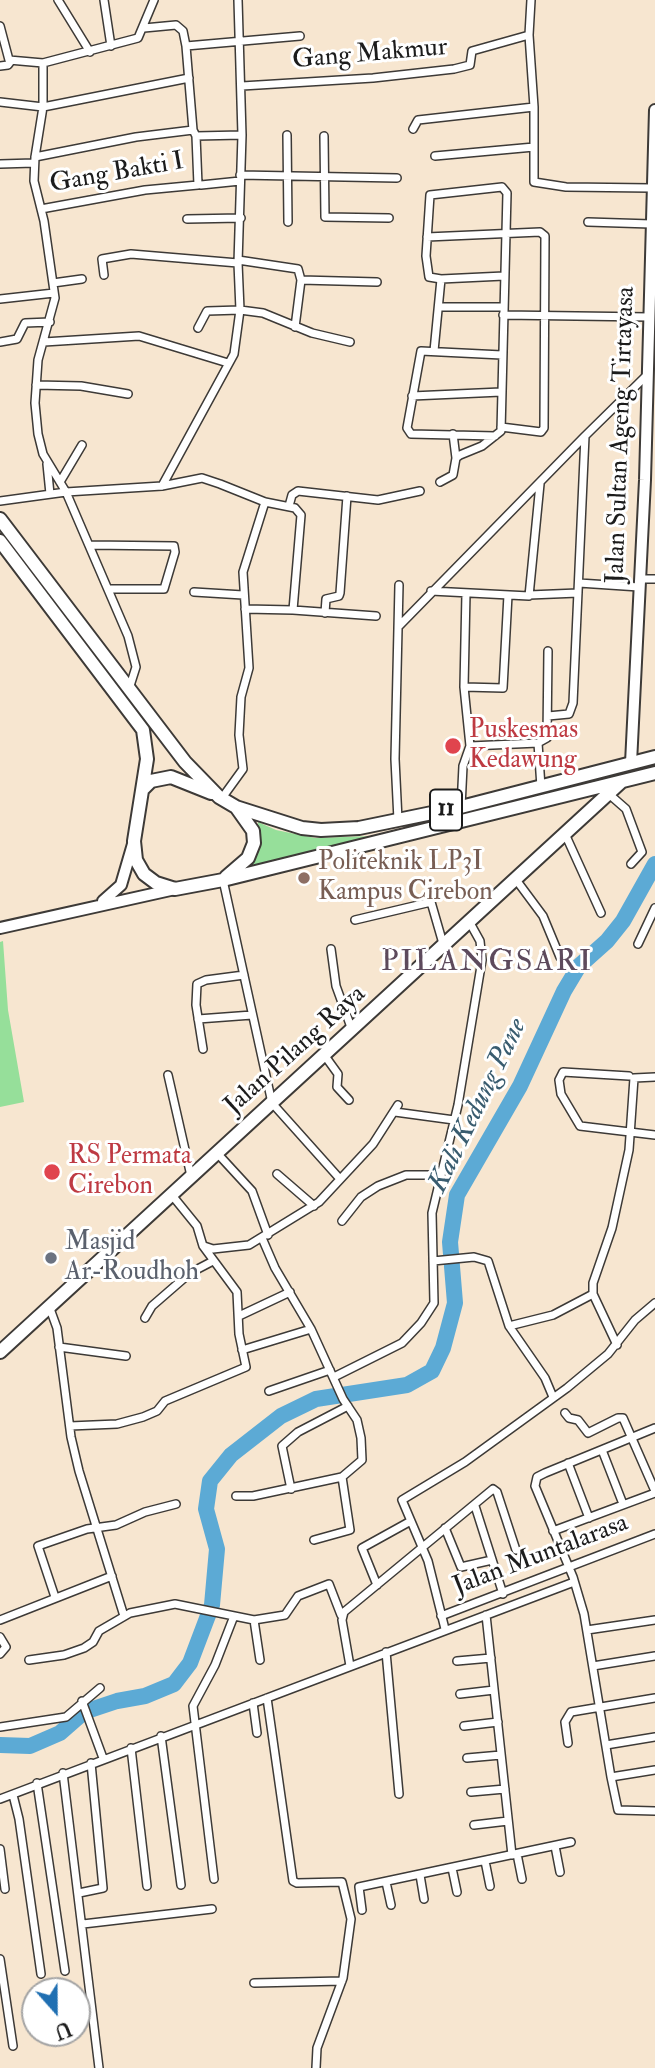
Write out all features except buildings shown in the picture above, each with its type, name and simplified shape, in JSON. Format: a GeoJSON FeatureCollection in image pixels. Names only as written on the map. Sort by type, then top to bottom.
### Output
{"type":"FeatureCollection","features":[{"type":"Feature","properties":{"kind":"highway","name":"11"},"geometry":{"type":"LineString","coordinates":[[0,519],[30,570],[79,633],[129,689],[185,762],[220,797],[236,807],[302,828],[359,828],[461,807],[655,757]]}},
{"type":"Feature","properties":{"kind":"highway","name":"11"},"geometry":{"type":"LineString","coordinates":[[0,541],[30,570]]}},
{"type":"Feature","properties":{"kind":"highway","name":"11"},"geometry":{"type":"LineString","coordinates":[[79,633],[143,730],[147,759],[134,841],[136,860],[144,874],[156,883],[175,889],[605,791],[622,782],[655,773]]}},
{"type":"Feature","properties":{"kind":"highway"},"geometry":{"type":"LineString","coordinates":[[597,771],[605,791]]}},
{"type":"Feature","properties":{"kind":"highway"},"geometry":{"type":"LineString","coordinates":[[142,790],[151,781],[171,777],[220,797]]}},
{"type":"Feature","properties":{"kind":"highway","name":"Jalan Pilang Raya"},"geometry":{"type":"LineString","coordinates":[[0,1352],[566,836],[605,791]]}},
{"type":"Feature","properties":{"kind":"highway"},"geometry":{"type":"LineString","coordinates":[[223,880],[248,859],[254,843],[253,831],[236,807]]}},
{"type":"Feature","properties":{"kind":"main road","name":"Jalan Sultan Ageng Tirtayasa"},"geometry":{"type":"LineString","coordinates":[[631,763],[650,432],[648,374],[655,110]]}},
{"type":"Feature","properties":{"kind":"main road"},"geometry":{"type":"LineString","coordinates":[[97,904],[110,898],[121,885],[134,841]]}},
{"type":"Feature","properties":{"kind":"main road"},"geometry":{"type":"LineString","coordinates":[[0,928],[97,904],[175,889]]}},
{"type":"Feature","properties":{"kind":"street"},"geometry":{"type":"LineString","coordinates":[[58,0],[90,52]]}},
{"type":"Feature","properties":{"kind":"street"},"geometry":{"type":"LineString","coordinates":[[104,0],[111,46]]}},
{"type":"Feature","properties":{"kind":"street"},"geometry":{"type":"LineString","coordinates":[[0,66],[8,65],[11,61],[43,63],[138,38],[154,0]]}},
{"type":"Feature","properties":{"kind":"street"},"geometry":{"type":"LineString","coordinates":[[162,486],[234,354],[240,310],[238,262],[243,135],[238,0]]}},
{"type":"Feature","properties":{"kind":"street"},"geometry":{"type":"LineString","coordinates":[[531,0],[529,35],[534,107],[533,181],[536,184],[651,188]]}},
{"type":"Feature","properties":{"kind":"street"},"geometry":{"type":"LineString","coordinates":[[144,28],[176,25],[183,31],[187,46],[195,133]]}},
{"type":"Feature","properties":{"kind":"street"},"geometry":{"type":"LineString","coordinates":[[0,26],[4,47],[11,61]]}},
{"type":"Feature","properties":{"kind":"street","name":"Gang Makmur"},"geometry":{"type":"LineString","coordinates":[[242,86],[373,78],[454,69],[470,65],[472,51],[529,35]]}},
{"type":"Feature","properties":{"kind":"street"},"geometry":{"type":"LineString","coordinates":[[187,46],[300,36]]}},
{"type":"Feature","properties":{"kind":"street"},"geometry":{"type":"LineString","coordinates":[[43,63],[43,107],[34,181],[54,293],[50,322],[38,360],[38,434],[47,460],[66,492],[89,545],[133,653],[136,667],[129,689]]}},
{"type":"Feature","properties":{"kind":"street"},"geometry":{"type":"LineString","coordinates":[[0,102],[43,107],[189,78]]}},
{"type":"Feature","properties":{"kind":"street"},"geometry":{"type":"LineString","coordinates":[[413,129],[418,120],[534,107]]}},
{"type":"Feature","properties":{"kind":"street"},"geometry":{"type":"LineString","coordinates":[[0,164],[35,160],[136,137],[195,133],[243,135]]}},
{"type":"Feature","properties":{"kind":"street","name":"Gang Bakti I"},"geometry":{"type":"LineString","coordinates":[[41,209],[145,190],[198,185],[195,133]]}},
{"type":"Feature","properties":{"kind":"street"},"geometry":{"type":"LineString","coordinates":[[287,135],[288,222]]}},
{"type":"Feature","properties":{"kind":"street"},"geometry":{"type":"LineString","coordinates":[[324,136],[326,218],[389,218]]}},
{"type":"Feature","properties":{"kind":"street"},"geometry":{"type":"LineString","coordinates":[[435,156],[534,147]]}},
{"type":"Feature","properties":{"kind":"street"},"geometry":{"type":"LineString","coordinates":[[201,185],[240,178],[287,175],[397,177]]}},
{"type":"Feature","properties":{"kind":"street"},"geometry":{"type":"LineString","coordinates":[[456,458],[495,436],[501,427],[507,193],[502,187],[433,193],[429,197],[427,237],[426,272],[429,277],[441,279],[504,276]]}},
{"type":"Feature","properties":{"kind":"street"},"geometry":{"type":"LineString","coordinates":[[187,219],[241,218]]}},
{"type":"Feature","properties":{"kind":"street"},"geometry":{"type":"LineString","coordinates":[[588,222],[651,224]]}},
{"type":"Feature","properties":{"kind":"street"},"geometry":{"type":"LineString","coordinates":[[427,237],[507,232],[540,232],[545,236],[543,431],[501,427]]}},
{"type":"Feature","properties":{"kind":"street"},"geometry":{"type":"LineString","coordinates":[[104,275],[102,259],[131,254],[295,268],[301,279],[295,327]]}},
{"type":"Feature","properties":{"kind":"street"},"geometry":{"type":"LineString","coordinates":[[53,283],[82,279]]}},
{"type":"Feature","properties":{"kind":"street"},"geometry":{"type":"LineString","coordinates":[[301,279],[377,282]]}},
{"type":"Feature","properties":{"kind":"street"},"geometry":{"type":"LineString","coordinates":[[434,351],[441,279]]}},
{"type":"Feature","properties":{"kind":"street"},"geometry":{"type":"LineString","coordinates":[[0,299],[54,293]]}},
{"type":"Feature","properties":{"kind":"street"},"geometry":{"type":"LineString","coordinates":[[439,307],[545,316],[649,317]]}},
{"type":"Feature","properties":{"kind":"street"},"geometry":{"type":"LineString","coordinates":[[198,328],[207,311],[240,310],[275,316],[295,327],[350,342]]}},
{"type":"Feature","properties":{"kind":"street"},"geometry":{"type":"LineString","coordinates":[[0,342],[17,339],[25,323],[50,322]]}},
{"type":"Feature","properties":{"kind":"street"},"geometry":{"type":"LineString","coordinates":[[44,342],[139,336],[228,363]]}},
{"type":"Feature","properties":{"kind":"street"},"geometry":{"type":"LineString","coordinates":[[495,436],[408,431],[419,354],[424,350],[502,355]]}},
{"type":"Feature","properties":{"kind":"street"},"geometry":{"type":"LineString","coordinates":[[400,626],[431,590],[648,374]]}},
{"type":"Feature","properties":{"kind":"street"},"geometry":{"type":"LineString","coordinates":[[36,385],[81,386],[128,394]]}},
{"type":"Feature","properties":{"kind":"street"},"geometry":{"type":"LineString","coordinates":[[412,396],[501,392]]}},
{"type":"Feature","properties":{"kind":"street"},"geometry":{"type":"LineString","coordinates":[[440,482],[453,475],[456,458],[453,434]]}},
{"type":"Feature","properties":{"kind":"street"},"geometry":{"type":"LineString","coordinates":[[548,716],[563,716],[572,711],[585,436]]}},
{"type":"Feature","properties":{"kind":"street"},"geometry":{"type":"LineString","coordinates":[[60,482],[82,445]]}},
{"type":"Feature","properties":{"kind":"street"},"geometry":{"type":"LineString","coordinates":[[47,460],[50,494]]}},
{"type":"Feature","properties":{"kind":"street"},"geometry":{"type":"LineString","coordinates":[[0,501],[66,492],[162,486],[202,478],[265,502],[289,506],[299,511],[302,524],[293,610]]}},
{"type":"Feature","properties":{"kind":"street"},"geometry":{"type":"LineString","coordinates":[[530,595],[540,483]]}},
{"type":"Feature","properties":{"kind":"street"},"geometry":{"type":"LineString","coordinates":[[289,506],[292,495],[298,491],[387,499],[420,491]]}},
{"type":"Feature","properties":{"kind":"street"},"geometry":{"type":"LineString","coordinates":[[325,612],[326,599],[340,593],[347,496]]}},
{"type":"Feature","properties":{"kind":"street"},"geometry":{"type":"LineString","coordinates":[[220,797],[243,769],[239,735],[241,697],[249,668],[243,595],[246,555],[265,502]]}},
{"type":"Feature","properties":{"kind":"street"},"geometry":{"type":"LineString","coordinates":[[89,545],[174,546],[175,552],[164,589],[108,589]]}},
{"type":"Feature","properties":{"kind":"street"},"geometry":{"type":"LineString","coordinates":[[579,583],[640,583],[655,579]]}},
{"type":"Feature","properties":{"kind":"street"},"geometry":{"type":"LineString","coordinates":[[398,821],[395,759],[399,585]]}},
{"type":"Feature","properties":{"kind":"street"},"geometry":{"type":"LineString","coordinates":[[431,590],[508,595],[578,593]]}},
{"type":"Feature","properties":{"kind":"street"},"geometry":{"type":"LineString","coordinates":[[194,592],[243,595]]}},
{"type":"Feature","properties":{"kind":"street"},"geometry":{"type":"LineString","coordinates":[[461,807],[463,766],[470,746],[464,687],[466,593]]}},
{"type":"Feature","properties":{"kind":"street"},"geometry":{"type":"LineString","coordinates":[[464,687],[503,688],[508,595]]}},
{"type":"Feature","properties":{"kind":"street"},"geometry":{"type":"LineString","coordinates":[[245,610],[293,610],[376,616]]}},
{"type":"Feature","properties":{"kind":"street"},"geometry":{"type":"LineString","coordinates":[[470,746],[538,743],[547,738],[548,650]]}},
{"type":"Feature","properties":{"kind":"street"},"geometry":{"type":"LineString","coordinates":[[538,743],[541,787]]}},
{"type":"Feature","properties":{"kind":"street"},"geometry":{"type":"LineString","coordinates":[[605,791],[626,809],[642,852],[631,864]]}},
{"type":"Feature","properties":{"kind":"street"},"geometry":{"type":"LineString","coordinates":[[566,836],[601,913]]}},
{"type":"Feature","properties":{"kind":"street"},"geometry":{"type":"LineString","coordinates":[[223,880],[272,1103],[340,1179]]}},
{"type":"Feature","properties":{"kind":"street"},"geometry":{"type":"LineString","coordinates":[[517,881],[543,916],[560,957]]}},
{"type":"Feature","properties":{"kind":"street"},"geometry":{"type":"LineString","coordinates":[[355,920],[430,902],[444,948]]}},
{"type":"Feature","properties":{"kind":"street"},"geometry":{"type":"LineString","coordinates":[[638,944],[655,908]]}},
{"type":"Feature","properties":{"kind":"street"},"geometry":{"type":"LineString","coordinates":[[269,1391],[332,1373],[402,1343],[421,1323],[434,1303],[432,1213],[454,1120],[482,960],[480,941],[470,923]]}},
{"type":"Feature","properties":{"kind":"street"},"geometry":{"type":"LineString","coordinates":[[331,950],[336,986],[353,1031]]}},
{"type":"Feature","properties":{"kind":"street"},"geometry":{"type":"LineString","coordinates":[[203,1049],[195,990],[199,982],[244,975]]}},
{"type":"Feature","properties":{"kind":"street"},"geometry":{"type":"LineString","coordinates":[[198,1019],[252,1015]]}},
{"type":"Feature","properties":{"kind":"street"},"geometry":{"type":"LineString","coordinates":[[325,1056],[338,1074],[337,1087],[349,1100]]}},
{"type":"Feature","properties":{"kind":"street"},"geometry":{"type":"LineString","coordinates":[[629,1076],[570,1070],[563,1072],[559,1080],[563,1099],[580,1126],[655,1135]]}},
{"type":"Feature","properties":{"kind":"street"},"geometry":{"type":"LineString","coordinates":[[168,1075],[191,1177]]}},
{"type":"Feature","properties":{"kind":"street"},"geometry":{"type":"LineString","coordinates":[[617,1345],[593,1294],[593,1283],[612,1228],[631,1132],[634,1078],[655,1077]]}},
{"type":"Feature","properties":{"kind":"street"},"geometry":{"type":"LineString","coordinates":[[203,1246],[213,1249],[237,1248],[265,1236],[314,1206],[373,1144],[396,1108],[454,1120]]}},
{"type":"Feature","properties":{"kind":"street"},"geometry":{"type":"LineString","coordinates":[[217,1153],[252,1191],[275,1268],[310,1329],[343,1399],[357,1420],[362,1460],[342,1477],[291,1489],[236,1496]]}},
{"type":"Feature","properties":{"kind":"street"},"geometry":{"type":"LineString","coordinates":[[277,1174],[314,1206]]}},
{"type":"Feature","properties":{"kind":"street"},"geometry":{"type":"LineString","coordinates":[[342,1221],[361,1197],[377,1186],[406,1175],[439,1175]]}},
{"type":"Feature","properties":{"kind":"street"},"geometry":{"type":"LineString","coordinates":[[70,1426],[117,1424],[157,1411],[165,1401],[245,1368],[237,1292],[203,1246],[197,1226],[171,1194]]}},
{"type":"Feature","properties":{"kind":"street"},"geometry":{"type":"LineString","coordinates":[[433,1261],[483,1257],[488,1261],[509,1326],[554,1396]]}},
{"type":"Feature","properties":{"kind":"street"},"geometry":{"type":"LineString","coordinates":[[145,1318],[152,1306],[190,1273],[213,1261]]}},
{"type":"Feature","properties":{"kind":"street"},"geometry":{"type":"LineString","coordinates":[[239,1316],[290,1292]]}},
{"type":"Feature","properties":{"kind":"street"},"geometry":{"type":"LineString","coordinates":[[509,1326],[553,1315],[593,1294]]}},
{"type":"Feature","properties":{"kind":"street"},"geometry":{"type":"LineString","coordinates":[[443,1622],[422,1548],[402,1500],[465,1462],[554,1396],[617,1345],[635,1321],[655,1303]]}},
{"type":"Feature","properties":{"kind":"street"},"geometry":{"type":"LineString","coordinates":[[49,1306],[59,1347],[79,1471],[124,1616]]}},
{"type":"Feature","properties":{"kind":"street"},"geometry":{"type":"LineString","coordinates":[[242,1350],[310,1329]]}},
{"type":"Feature","properties":{"kind":"street"},"geometry":{"type":"LineString","coordinates":[[59,1347],[126,1356]]}},
{"type":"Feature","properties":{"kind":"street"},"geometry":{"type":"LineString","coordinates":[[291,1489],[282,1446],[298,1432],[348,1406]]}},
{"type":"Feature","properties":{"kind":"street"},"geometry":{"type":"LineString","coordinates":[[554,1531],[655,1492],[623,1419],[618,1418],[588,1433],[578,1420],[570,1417]]}},
{"type":"Feature","properties":{"kind":"street"},"geometry":{"type":"LineString","coordinates":[[655,1428],[537,1477],[535,1486],[572,1574],[587,1630],[618,1810],[655,1811]]}},
{"type":"Feature","properties":{"kind":"street"},"geometry":{"type":"LineString","coordinates":[[602,1450],[623,1504]]}},
{"type":"Feature","properties":{"kind":"street"},"geometry":{"type":"LineString","coordinates":[[568,1464],[589,1518]]}},
{"type":"Feature","properties":{"kind":"street"},"geometry":{"type":"LineString","coordinates":[[314,1540],[350,1530],[342,1477]]}},
{"type":"Feature","properties":{"kind":"street"},"geometry":{"type":"LineString","coordinates":[[341,1615],[493,1489],[497,1492],[516,1550]]}},
{"type":"Feature","properties":{"kind":"street"},"geometry":{"type":"LineString","coordinates":[[55,1597],[37,1546],[116,1525],[145,1512],[176,1504]]}},
{"type":"Feature","properties":{"kind":"street"},"geometry":{"type":"LineString","coordinates":[[475,1506],[503,1594]]}},
{"type":"Feature","properties":{"kind":"street"},"geometry":{"type":"LineString","coordinates":[[377,1585],[362,1548],[409,1522]]}},
{"type":"Feature","properties":{"kind":"street"},"geometry":{"type":"LineString","coordinates":[[445,1528],[461,1567],[492,1560]]}},
{"type":"Feature","properties":{"kind":"street","name":"Jalan Muntalarasa"},"geometry":{"type":"LineString","coordinates":[[443,1622],[503,1594],[572,1574],[655,1534]]}},
{"type":"Feature","properties":{"kind":"street"},"geometry":{"type":"LineString","coordinates":[[0,1799],[103,1756],[161,1737],[195,1719],[267,1698],[349,1659],[386,1653],[443,1622],[486,1615],[572,1574]]}},
{"type":"Feature","properties":{"kind":"street"},"geometry":{"type":"LineString","coordinates":[[0,1620],[112,1576]]}},
{"type":"Feature","properties":{"kind":"street"},"geometry":{"type":"LineString","coordinates":[[29,1660],[64,1655],[84,1647],[93,1642],[99,1631],[124,1616],[160,1605],[199,1607],[254,1620],[286,1614],[298,1595],[329,1584],[341,1615],[349,1659]]}},
{"type":"Feature","properties":{"kind":"street"},"geometry":{"type":"LineString","coordinates":[[214,1879],[193,1706],[215,1665],[230,1615]]}},
{"type":"Feature","properties":{"kind":"street"},"geometry":{"type":"LineString","coordinates":[[486,1615],[508,1821],[522,1879]]}},
{"type":"Feature","properties":{"kind":"street"},"geometry":{"type":"LineString","coordinates":[[254,1620],[260,1660]]}},
{"type":"Feature","properties":{"kind":"street"},"geometry":{"type":"LineString","coordinates":[[587,1630],[655,1620]]}},
{"type":"Feature","properties":{"kind":"street"},"geometry":{"type":"LineString","coordinates":[[0,1637],[6,1647],[0,1654]]}},
{"type":"Feature","properties":{"kind":"street"},"geometry":{"type":"LineString","coordinates":[[386,1653],[399,1794]]}},
{"type":"Feature","properties":{"kind":"street"},"geometry":{"type":"LineString","coordinates":[[593,1666],[655,1656]]}},
{"type":"Feature","properties":{"kind":"street"},"geometry":{"type":"LineString","coordinates":[[457,1661],[491,1658]]}},
{"type":"Feature","properties":{"kind":"street"},"geometry":{"type":"LineString","coordinates":[[0,1727],[69,1715],[100,1688]]}},
{"type":"Feature","properties":{"kind":"street"},"geometry":{"type":"LineString","coordinates":[[460,1693],[494,1690]]}},
{"type":"Feature","properties":{"kind":"street"},"geometry":{"type":"LineString","coordinates":[[267,1698],[293,1881],[344,1885],[348,1901],[351,1940],[342,1982],[317,2048],[316,2068]]}},
{"type":"Feature","properties":{"kind":"street"},"geometry":{"type":"LineString","coordinates":[[568,1744],[565,1721],[568,1714],[655,1698]]}},
{"type":"Feature","properties":{"kind":"street"},"geometry":{"type":"LineString","coordinates":[[82,1702],[103,1756]]}},
{"type":"Feature","properties":{"kind":"street"},"geometry":{"type":"LineString","coordinates":[[253,1703],[257,1733]]}},
{"type":"Feature","properties":{"kind":"street"},"geometry":{"type":"LineString","coordinates":[[464,1726],[498,1722]]}},
{"type":"Feature","properties":{"kind":"street"},"geometry":{"type":"LineString","coordinates":[[161,1737],[181,1885]]}},
{"type":"Feature","properties":{"kind":"street"},"geometry":{"type":"LineString","coordinates":[[606,1745],[655,1737]]}},
{"type":"Feature","properties":{"kind":"street"},"geometry":{"type":"LineString","coordinates":[[131,1748],[147,1886]]}},
{"type":"Feature","properties":{"kind":"street"},"geometry":{"type":"LineString","coordinates":[[467,1758],[501,1755]]}},
{"type":"Feature","properties":{"kind":"street"},"geometry":{"type":"LineString","coordinates":[[79,1893],[103,1888],[91,1763]]}},
{"type":"Feature","properties":{"kind":"street"},"geometry":{"type":"LineString","coordinates":[[611,1777],[655,1770]]}},
{"type":"Feature","properties":{"kind":"street"},"geometry":{"type":"LineString","coordinates":[[63,1773],[99,2068]]}},
{"type":"Feature","properties":{"kind":"street"},"geometry":{"type":"LineString","coordinates":[[37,1783],[65,1971]]}},
{"type":"Feature","properties":{"kind":"street"},"geometry":{"type":"LineString","coordinates":[[471,1792],[505,1789]]}},
{"type":"Feature","properties":{"kind":"street"},"geometry":{"type":"LineString","coordinates":[[13,1795],[19,1819],[41,1974]]}},
{"type":"Feature","properties":{"kind":"street"},"geometry":{"type":"LineString","coordinates":[[474,1825],[508,1821]]}},
{"type":"Feature","properties":{"kind":"street"},"geometry":{"type":"LineString","coordinates":[[362,1910],[359,1887],[571,1842]]}},
{"type":"Feature","properties":{"kind":"street"},"geometry":{"type":"LineString","coordinates":[[555,1846],[560,1872]]}},
{"type":"Feature","properties":{"kind":"street"},"geometry":{"type":"LineString","coordinates":[[0,1849],[5,1889]]}},
{"type":"Feature","properties":{"kind":"street"},"geometry":{"type":"LineString","coordinates":[[485,1861],[490,1886]]}},
{"type":"Feature","properties":{"kind":"street"},"geometry":{"type":"LineString","coordinates":[[452,1868],[457,1892]]}},
{"type":"Feature","properties":{"kind":"street"},"geometry":{"type":"LineString","coordinates":[[420,1875],[424,1899]]}},
{"type":"Feature","properties":{"kind":"street"},"geometry":{"type":"LineString","coordinates":[[386,1882],[391,1905]]}},
{"type":"Feature","properties":{"kind":"street"},"geometry":{"type":"LineString","coordinates":[[348,1901],[359,1899]]}},
{"type":"Feature","properties":{"kind":"street"},"geometry":{"type":"LineString","coordinates":[[83,1924],[212,1909]]}},
{"type":"Feature","properties":{"kind":"street"},"geometry":{"type":"LineString","coordinates":[[0,1959],[13,2046]]}},
{"type":"Feature","properties":{"kind":"street"},"geometry":{"type":"LineString","coordinates":[[254,1983],[342,1982]]}},
{"type":"Feature","properties":{"kind":"green space"},"geometry":{"type":"Polygon","coordinates":[[[258,822],[276,830],[315,838],[373,836],[248,867],[259,848],[258,822]]]}},
{"type":"Feature","properties":{"kind":"green space"},"geometry":{"type":"Polygon","coordinates":[[[3,941],[8,1010],[24,1102],[0,1107],[0,942],[3,941]]]}},
{"type":"Feature","properties":{"kind":"waterway","name":"Kali Kedung Pane"},"geometry":{"type":"LineString","coordinates":[[0,1745],[30,1746],[60,1733],[84,1712],[117,1701],[145,1696],[174,1684],[190,1663],[212,1605],[217,1549],[206,1509],[210,1481],[231,1455],[281,1416],[316,1399],[407,1385],[432,1371],[443,1348],[455,1303],[450,1242],[457,1195],[520,1086],[564,991],[579,966],[607,941],[623,921],[655,864]]}},
{"type":"Feature","properties":{"kind":"place","name":"Puskesmas Kedawung"},"geometry":{"type":"Point","coordinates":[453,746]}},
{"type":"Feature","properties":{"kind":"place","name":"Politeknik LP3I Kampus Cirebon"},"geometry":{"type":"Point","coordinates":[304,878]}},
{"type":"Feature","properties":{"kind":"place","name":"RS Permata Cirebon"},"geometry":{"type":"Point","coordinates":[52,1172]}},
{"type":"Feature","properties":{"kind":"place","name":"Masjid Ar-Roudhoh"},"geometry":{"type":"Point","coordinates":[51,1258]}},
{"type":"Feature","properties":{"kind":"district","name":"PILANGSARI"},"geometry":{"type":"Point","coordinates":[487,964]}}]}
